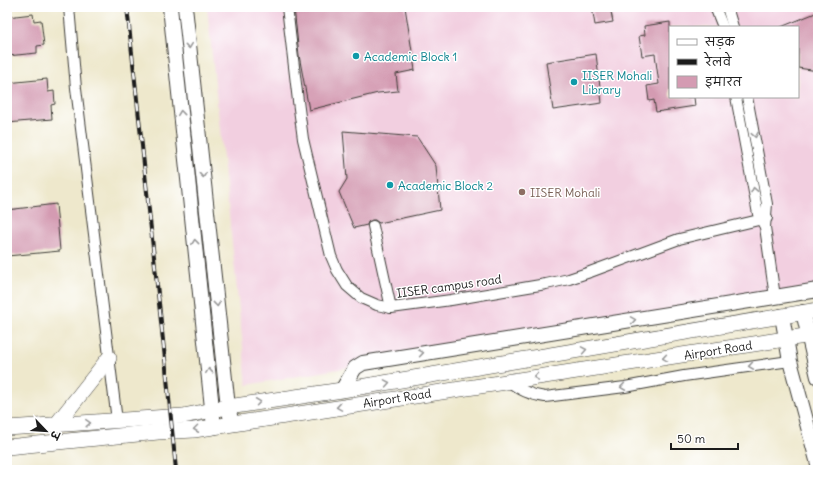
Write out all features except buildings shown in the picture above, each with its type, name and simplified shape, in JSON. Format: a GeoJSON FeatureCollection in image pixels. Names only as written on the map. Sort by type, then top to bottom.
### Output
{"type":"FeatureCollection","features":[{"type":"Feature","properties":{"kind":"main road"},"geometry":{"type":"LineString","coordinates":[[7,428],[183,416],[228,407],[342,390],[811,311]]}},
{"type":"Feature","properties":{"kind":"main road","name":"Airport Road"},"geometry":{"type":"LineString","coordinates":[[7,447],[214,427],[813,334]]}},
{"type":"Feature","properties":{"kind":"main road"},"geometry":{"type":"LineString","coordinates":[[56,425],[109,358]]}},
{"type":"Feature","properties":{"kind":"street"},"geometry":{"type":"LineString","coordinates":[[69,7],[76,88],[116,421]]}},
{"type":"Feature","properties":{"kind":"street"},"geometry":{"type":"LineString","coordinates":[[170,7],[214,427]]}},
{"type":"Feature","properties":{"kind":"street"},"geometry":{"type":"LineString","coordinates":[[185,7],[228,407],[232,424]]}},
{"type":"Feature","properties":{"kind":"street","name":"IISER campus road"},"geometry":{"type":"LineString","coordinates":[[287,7],[303,139],[331,256],[337,270],[347,286],[361,298],[377,305],[392,308],[569,279],[679,239],[764,222]]}},
{"type":"Feature","properties":{"kind":"street"},"geometry":{"type":"LineString","coordinates":[[715,7],[722,26]]}},
{"type":"Feature","properties":{"kind":"street"},"geometry":{"type":"LineString","coordinates":[[727,7],[733,26]]}},
{"type":"Feature","properties":{"kind":"street"},"geometry":{"type":"LineString","coordinates":[[736,98],[764,222],[775,297]]}},
{"type":"Feature","properties":{"kind":"street"},"geometry":{"type":"LineString","coordinates":[[747,98],[767,204],[764,222]]}},
{"type":"Feature","properties":{"kind":"street"},"geometry":{"type":"LineString","coordinates":[[373,226],[392,308]]}},
{"type":"Feature","properties":{"kind":"street"},"geometry":{"type":"LineString","coordinates":[[342,390],[358,364],[818,290]]}},
{"type":"Feature","properties":{"kind":"street"},"geometry":{"type":"LineString","coordinates":[[811,311],[818,377]]}},
{"type":"Feature","properties":{"kind":"street"},"geometry":{"type":"LineString","coordinates":[[782,316],[790,361],[818,464]]}},
{"type":"Feature","properties":{"kind":"street"},"geometry":{"type":"LineString","coordinates":[[508,381],[534,396],[545,397],[625,387],[684,376],[790,361]]}},
{"type":"Feature","properties":{"kind":"shaded area","name":"IISER Mohali"},"geometry":{"type":"Polygon","coordinates":[[[207,7],[818,7],[818,286],[247,385],[207,7]]]}},
{"type":"Feature","properties":{"kind":"railway"},"geometry":{"type":"LineString","coordinates":[[127,7],[176,470]]}},
{"type":"Feature","properties":{"kind":"place","name":"Academic Block 1"},"geometry":{"type":"Point","coordinates":[356,56]}},
{"type":"Feature","properties":{"kind":"place","name":"IISER Mohali Library"},"geometry":{"type":"Point","coordinates":[574,82]}},
{"type":"Feature","properties":{"kind":"place","name":"Academic Block 2"},"geometry":{"type":"Point","coordinates":[390,185]}},
{"type":"Feature","properties":{"kind":"place","name":"IISER Mohali"},"geometry":{"type":"Point","coordinates":[522,192]}}]}
